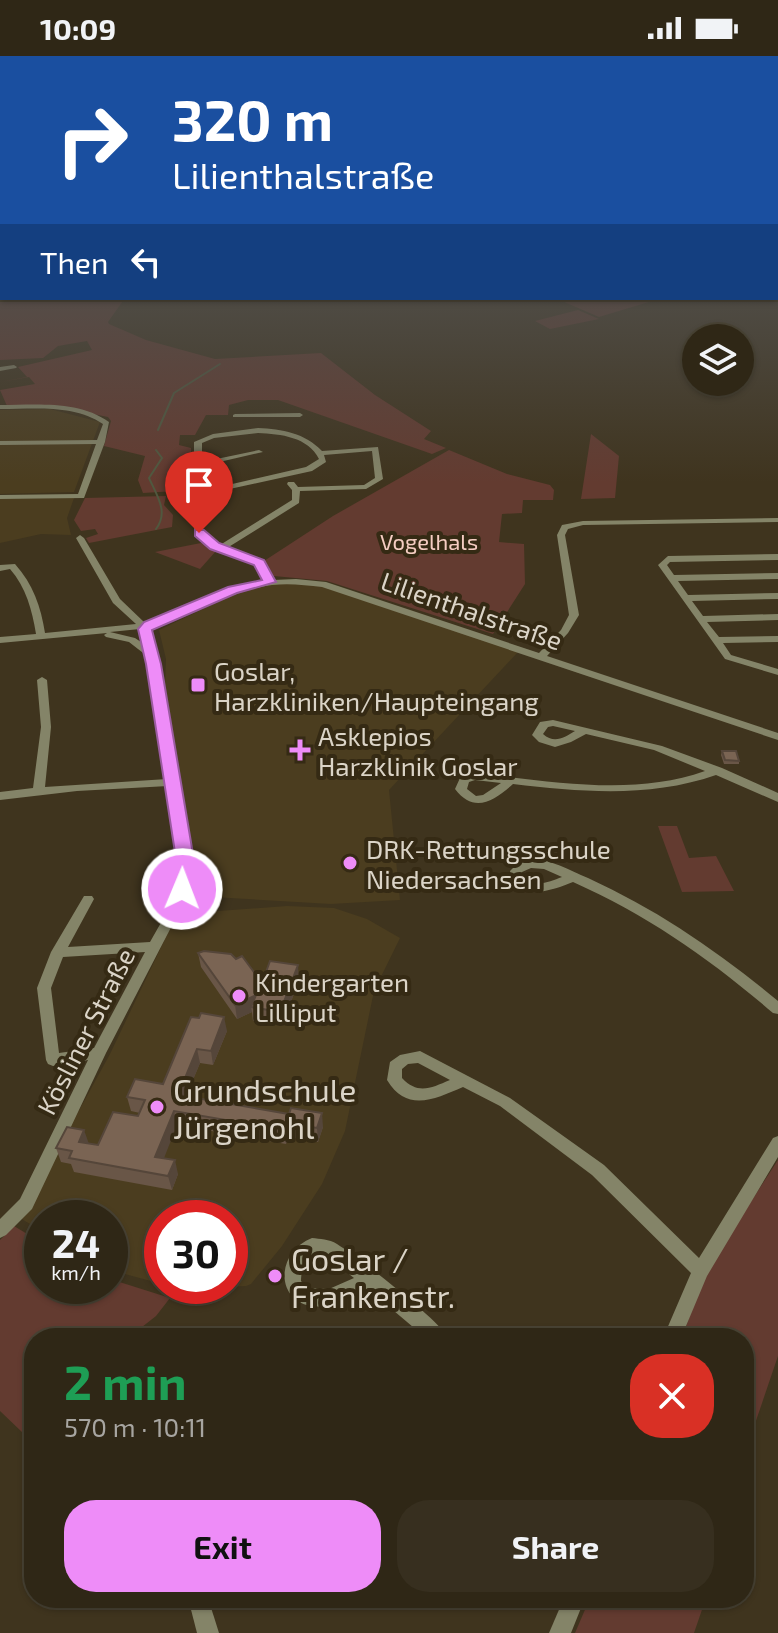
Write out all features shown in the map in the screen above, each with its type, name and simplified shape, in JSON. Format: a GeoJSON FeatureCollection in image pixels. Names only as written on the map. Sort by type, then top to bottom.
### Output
{"type":"FeatureCollection","features":[{"type":"Feature","properties":{"kind":"street"},"geometry":{"type":"LineString","coordinates":[[0,369],[14,367]]}},
{"type":"Feature","properties":{"kind":"street"},"geometry":{"type":"LineString","coordinates":[[0,407],[54,407],[96,415],[107,423],[81,496],[0,497]]}},
{"type":"Feature","properties":{"kind":"street"},"geometry":{"type":"LineString","coordinates":[[268,430],[269,415]]}},
{"type":"Feature","properties":{"kind":"street"},"geometry":{"type":"LineString","coordinates":[[235,416],[300,415]]}},
{"type":"Feature","properties":{"kind":"street"},"geometry":{"type":"LineString","coordinates":[[198,494],[317,466],[323,460],[320,453],[301,440],[268,430],[203,439],[196,446],[199,533],[205,541],[220,549],[259,563],[270,582]]}},
{"type":"Feature","properties":{"kind":"street"},"geometry":{"type":"LineString","coordinates":[[0,443],[101,442]]}},
{"type":"Feature","properties":{"kind":"street"},"geometry":{"type":"LineString","coordinates":[[296,489],[366,487],[379,479],[375,449],[320,453]]}},
{"type":"Feature","properties":{"kind":"street"},"geometry":{"type":"LineString","coordinates":[[197,465],[259,452]]}},
{"type":"Feature","properties":{"kind":"street"},"geometry":{"type":"LineString","coordinates":[[220,549],[296,501],[296,489],[282,475]]}},
{"type":"Feature","properties":{"kind":"street"},"geometry":{"type":"LineString","coordinates":[[541,657],[565,631],[574,615],[561,535],[565,527],[583,523],[778,520]]}},
{"type":"Feature","properties":{"kind":"street"},"geometry":{"type":"LineString","coordinates":[[80,538],[116,601],[143,626]]}},
{"type":"Feature","properties":{"kind":"street"},"geometry":{"type":"LineString","coordinates":[[778,557],[663,562],[662,565],[728,657],[778,672]]}},
{"type":"Feature","properties":{"kind":"street"},"geometry":{"type":"LineString","coordinates":[[0,568],[12,566],[24,578],[37,613],[41,636]]}},
{"type":"Feature","properties":{"kind":"street"},"geometry":{"type":"LineString","coordinates":[[671,578],[778,576]]}},
{"type":"Feature","properties":{"kind":"street","name":"Lilienthalstraße"},"geometry":{"type":"LineString","coordinates":[[90,633],[143,626],[233,590],[270,582],[304,582],[338,588],[778,737]]}},
{"type":"Feature","properties":{"kind":"street"},"geometry":{"type":"LineString","coordinates":[[685,598],[778,596]]}},
{"type":"Feature","properties":{"kind":"street"},"geometry":{"type":"LineString","coordinates":[[699,619],[778,617]]}},
{"type":"Feature","properties":{"kind":"street","name":"Kösliner Straße"},"geometry":{"type":"LineString","coordinates":[[0,1230],[26,1204],[99,1053],[173,912],[187,872],[151,654],[143,626]]}},
{"type":"Feature","properties":{"kind":"street"},"geometry":{"type":"LineString","coordinates":[[0,640],[90,633],[132,640],[151,654]]}},
{"type":"Feature","properties":{"kind":"street"},"geometry":{"type":"LineString","coordinates":[[715,640],[778,639]]}},
{"type":"Feature","properties":{"kind":"street"},"geometry":{"type":"LineString","coordinates":[[39,790],[46,727],[42,680]]}},
{"type":"Feature","properties":{"kind":"street"},"geometry":{"type":"LineString","coordinates":[[585,730],[658,748],[718,770],[778,798]]}},
{"type":"Feature","properties":{"kind":"street"},"geometry":{"type":"LineString","coordinates":[[511,780],[639,789],[694,781],[718,770]]}},
{"type":"Feature","properties":{"kind":"street"},"geometry":{"type":"LineString","coordinates":[[0,796],[39,790],[171,782]]}},
{"type":"Feature","properties":{"kind":"street"},"geometry":{"type":"LineString","coordinates":[[574,877],[660,919],[731,968],[778,1009]]}},
{"type":"Feature","properties":{"kind":"street"},"geometry":{"type":"LineString","coordinates":[[88,899],[58,952],[44,988],[53,1060],[99,1053]]}},
{"type":"Feature","properties":{"kind":"street"},"geometry":{"type":"LineString","coordinates":[[58,952],[154,947]]}},
{"type":"Feature","properties":{"kind":"street"},"geometry":{"type":"LineString","coordinates":[[465,1080],[545,1129],[598,1170],[701,1271]]}},
{"type":"Feature","properties":{"kind":"street"},"geometry":{"type":"LineString","coordinates":[[676,1328],[701,1271],[778,1143]]}},
{"type":"Feature","properties":{"kind":"street"},"geometry":{"type":"LineString","coordinates":[[370,1279],[427,1328]]}},
{"type":"Feature","properties":{"kind":"street"},"geometry":{"type":"LineString","coordinates":[[201,1608],[208,1633]]}},
{"type":"Feature","properties":{"kind":"street"},"geometry":{"type":"LineString","coordinates":[[560,1633],[571,1608]]}},
{"type":"Feature","properties":{"kind":"shaded area"},"geometry":{"type":"Polygon","coordinates":[[[50,409],[100,422],[74,492],[0,494],[0,410],[50,409]]]}},
{"type":"Feature","properties":{"kind":"shaded area"},"geometry":{"type":"Polygon","coordinates":[[[74,498],[67,518],[71,535],[41,534],[0,543],[0,499],[74,498]]]}},
{"type":"Feature","properties":{"kind":"shaded area","name":"Asklepios Harzklinik Goslar"},"geometry":{"type":"Polygon","coordinates":[[[268,584],[326,587],[518,652],[389,790],[400,900],[331,904],[196,896],[169,716],[166,659],[159,630],[237,593],[268,584]]]}},
{"type":"Feature","properties":{"kind":"shaded area"},"geometry":{"type":"Polygon","coordinates":[[[287,906],[334,908],[367,919],[400,938],[374,991],[345,1131],[322,1184],[282,1246],[248,1285],[248,1200],[144,1200],[144,1279],[128,1275],[128,1200],[30,1200],[110,1054],[177,914],[287,906]]]}},
{"type":"Feature","properties":{"kind":"green space"},"geometry":{"type":"Polygon","coordinates":[[[0,335],[133,335],[215,359],[321,353],[375,395],[431,431],[424,439],[446,448],[432,454],[278,400],[248,400],[229,405],[228,415],[206,415],[195,435],[180,435],[179,445],[191,448],[192,490],[143,493],[138,480],[145,456],[104,446],[111,421],[108,417],[54,406],[7,406],[0,390],[35,384],[29,377],[0,382],[27,377],[18,367],[92,350],[87,341],[58,346],[43,358],[0,360],[0,335]]]}},
{"type":"Feature","properties":{"kind":"green space"},"geometry":{"type":"Polygon","coordinates":[[[591,434],[619,456],[615,498],[581,499],[591,434]]]}},
{"type":"Feature","properties":{"kind":"green space","name":"Vogelhals"},"geometry":{"type":"Polygon","coordinates":[[[449,450],[507,474],[550,485],[554,490],[553,500],[523,500],[522,513],[502,514],[499,542],[524,544],[525,584],[493,634],[327,581],[274,576],[264,561],[333,516],[449,450]]]}},
{"type":"Feature","properties":{"kind":"green space"},"geometry":{"type":"Polygon","coordinates":[[[166,496],[164,505],[173,515],[172,527],[89,543],[86,538],[98,534],[95,529],[81,531],[74,520],[85,498],[166,496]]]}},
{"type":"Feature","properties":{"kind":"green space"},"geometry":{"type":"Polygon","coordinates":[[[201,543],[216,551],[200,569],[155,552],[201,543]]]}},
{"type":"Feature","properties":{"kind":"green space"},"geometry":{"type":"Polygon","coordinates":[[[658,826],[677,826],[689,858],[716,856],[734,891],[682,892],[658,826]]]}},
{"type":"Feature","properties":{"kind":"green space"},"geometry":{"type":"Polygon","coordinates":[[[778,1160],[778,1356],[754,1427],[754,1328],[685,1328],[705,1272],[778,1160]]]}},
{"type":"Feature","properties":{"kind":"green space"},"geometry":{"type":"Polygon","coordinates":[[[14,1226],[24,1232],[24,1304],[128,1304],[128,1285],[144,1290],[144,1304],[165,1304],[141,1328],[24,1328],[24,1430],[22,1432],[0,1411],[0,1240],[14,1226]]]}},
{"type":"Feature","properties":{"kind":"green space"},"geometry":{"type":"Polygon","coordinates":[[[586,1608],[703,1608],[694,1633],[575,1633],[586,1608]]]}},
{"type":"Feature","properties":{"kind":"building"},"geometry":{"type":"Polygon","coordinates":[[[722,751],[736,751],[739,761],[725,760],[722,751]]]}},
{"type":"Feature","properties":{"kind":"building"},"geometry":{"type":"Polygon","coordinates":[[[198,953],[231,954],[236,959],[242,956],[262,983],[270,961],[298,965],[280,1012],[251,1007],[256,995],[235,1005],[198,953]]]}},
{"type":"Feature","properties":{"kind":"building"},"geometry":{"type":"Polygon","coordinates":[[[201,1013],[224,1017],[211,1051],[197,1049],[178,1095],[289,1114],[291,1108],[322,1113],[317,1128],[286,1123],[284,1130],[174,1111],[155,1157],[175,1160],[168,1176],[69,1158],[72,1151],[56,1148],[67,1127],[84,1130],[79,1142],[98,1145],[113,1112],[138,1116],[145,1100],[127,1097],[135,1079],[163,1084],[191,1017],[199,1018],[201,1013]]]}},
{"type":"Feature","properties":{"kind":"waterway"},"geometry":{"type":"LineString","coordinates":[[158,430],[174,393],[220,364]]}},
{"type":"Feature","properties":{"kind":"waterway"},"geometry":{"type":"LineString","coordinates":[[156,450],[162,458],[149,478],[162,510],[156,529]]}},
{"type":"Feature","properties":{"kind":"place","name":"Goslar, Harzkliniken/Haupteingang"},"geometry":{"type":"Point","coordinates":[198,685]}},
{"type":"Feature","properties":{"kind":"place","name":"Asklepios Harzklinik Goslar"},"geometry":{"type":"Point","coordinates":[300,750]}},
{"type":"Feature","properties":{"kind":"place","name":"DRK-Rettungsschule Niedersachsen"},"geometry":{"type":"Point","coordinates":[350,863]}},
{"type":"Feature","properties":{"kind":"place","name":"Kindergarten Lilliput"},"geometry":{"type":"Point","coordinates":[239,996]}},
{"type":"Feature","properties":{"kind":"place","name":"Grundschule Jürgenohl"},"geometry":{"type":"Point","coordinates":[157,1107]}},
{"type":"Feature","properties":{"kind":"place","name":"Goslar / Frankenstr."},"geometry":{"type":"Point","coordinates":[275,1276]}},
{"type":"Feature","properties":{"kind":"route"},"geometry":{"type":"LineString","coordinates":[[182,889],[187,872],[157,700],[154,664],[145,629],[233,590],[270,582],[259,563],[220,549],[205,541],[199,533]]}}]}
